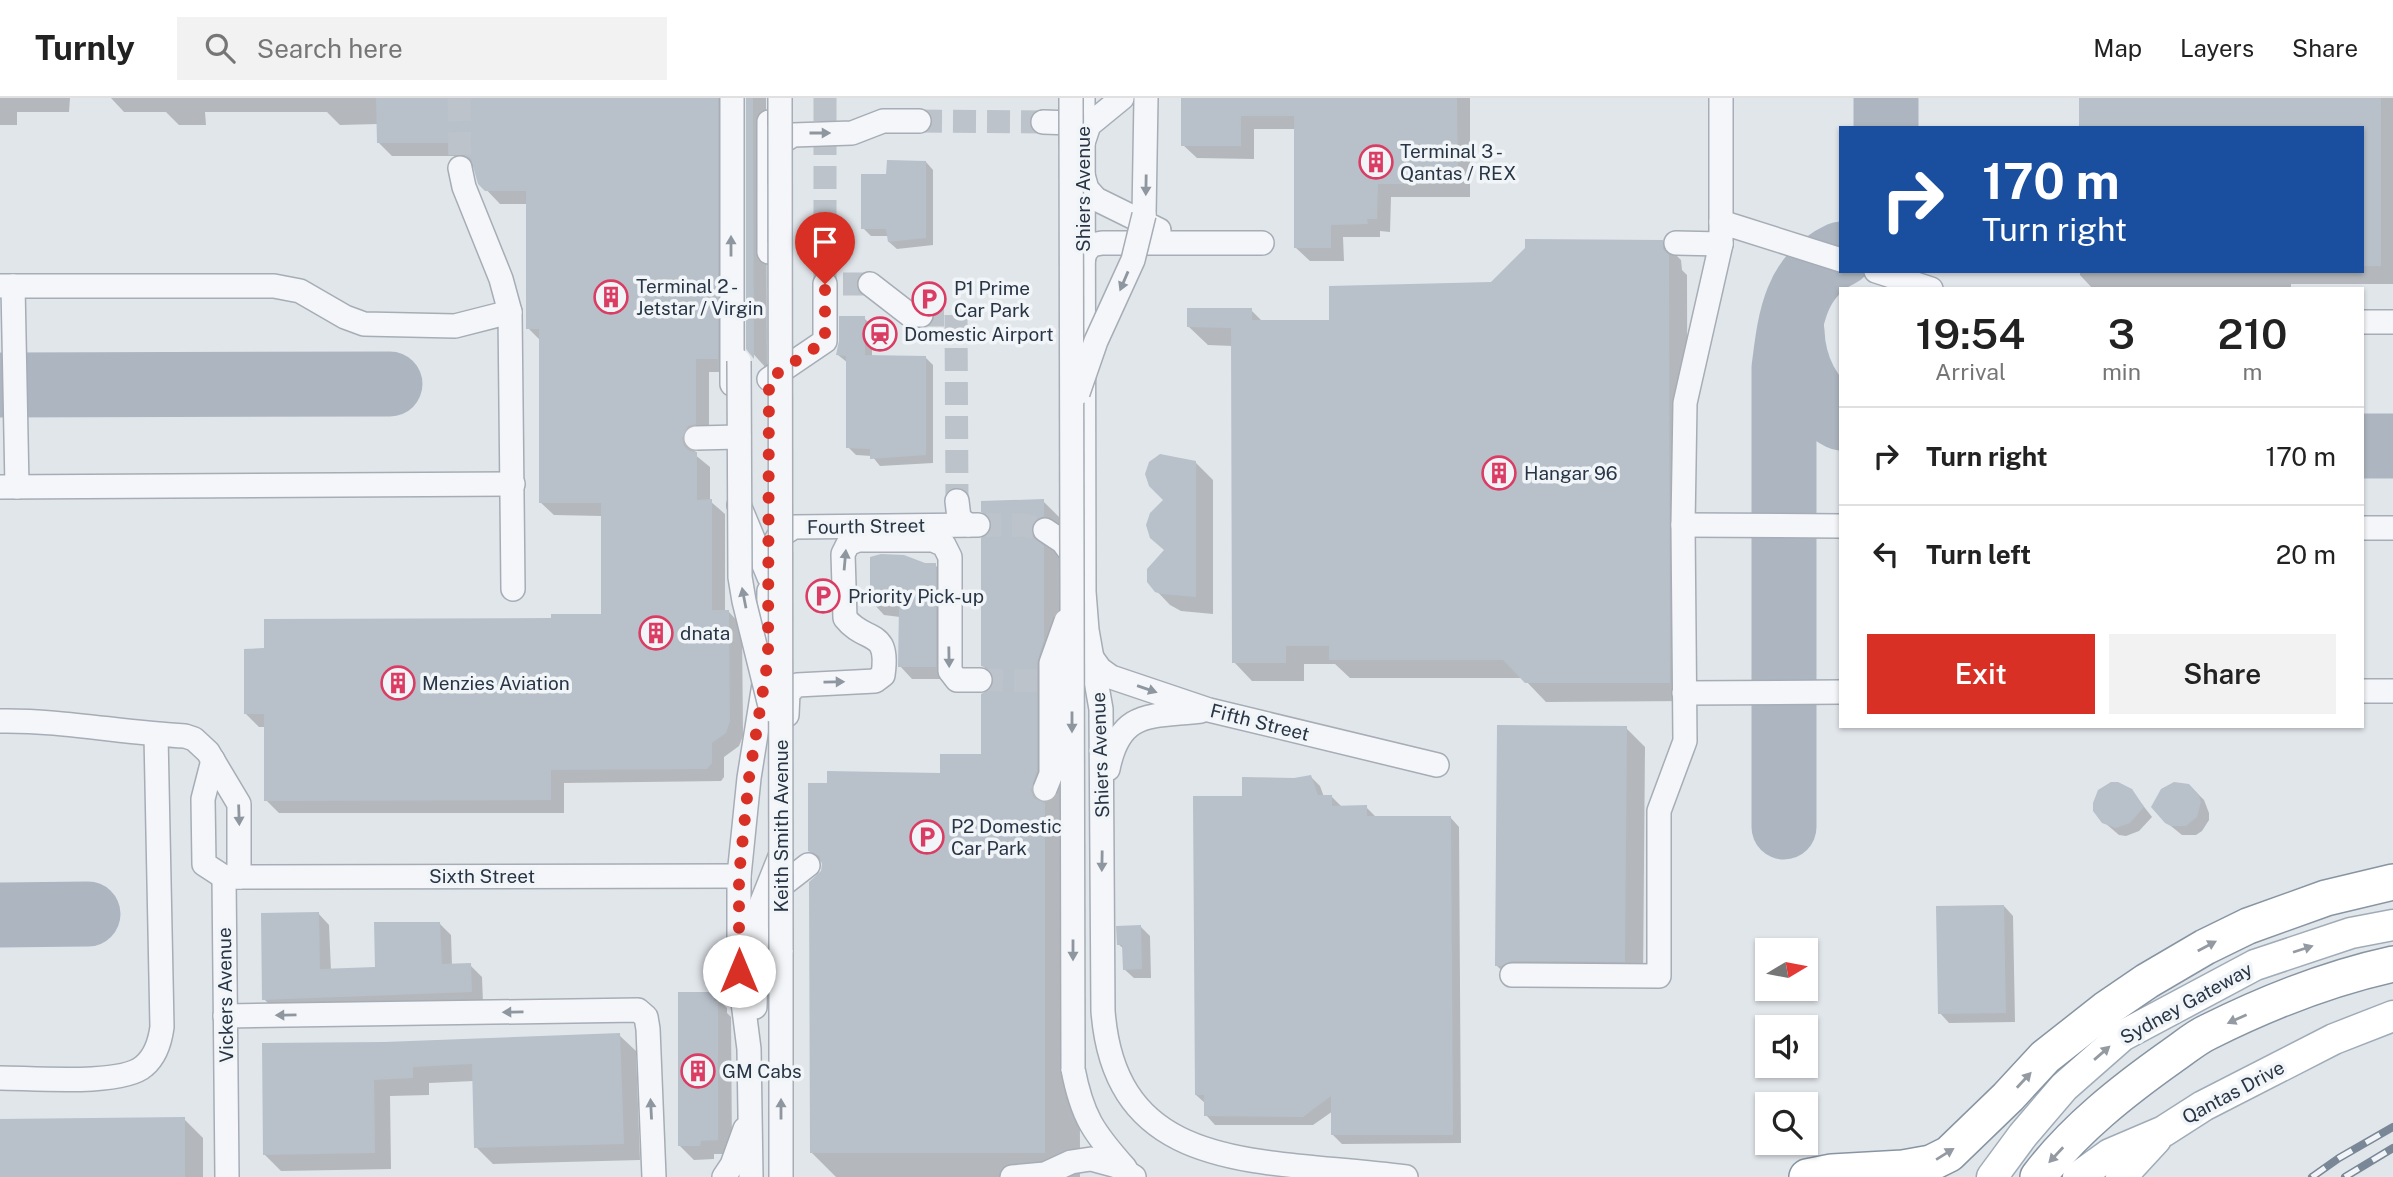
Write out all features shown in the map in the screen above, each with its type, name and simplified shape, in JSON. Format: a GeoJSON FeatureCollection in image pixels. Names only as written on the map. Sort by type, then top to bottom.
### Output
{"type":"FeatureCollection","features":[{"type":"Feature","properties":{"kind":"highway"},"geometry":{"type":"LineString","coordinates":[[1807,1177],[1832,1172],[1903,1168],[1931,1163],[1949,1154],[2045,1057],[2147,981],[2205,947],[2248,926],[2326,898],[2393,882]]}},
{"type":"Feature","properties":{"kind":"highway"},"geometry":{"type":"LineString","coordinates":[[2038,1177],[2052,1158],[2095,1116],[2151,1071],[2206,1033],[2313,986],[2393,964]]}},
{"type":"Feature","properties":{"kind":"main road","name":"Sydney Gateway"},"geometry":{"type":"LineString","coordinates":[[1992,1177],[2064,1087],[2122,1035],[2255,965],[2351,933],[2393,925]]}},
{"type":"Feature","properties":{"kind":"main road","name":"Qantas Drive"},"geometry":{"type":"LineString","coordinates":[[2078,1177],[2110,1154],[2164,1131],[2203,1106],[2334,1039],[2393,1016]]}},
{"type":"Feature","properties":{"kind":"main road"},"geometry":{"type":"LineString","coordinates":[[2121,1177],[2164,1131]]}},
{"type":"Feature","properties":{"kind":"street"},"geometry":{"type":"LineString","coordinates":[[732,98],[732,471],[738,501],[769,566]]}},
{"type":"Feature","properties":{"kind":"street","name":"Keith Smith Avenue"},"geometry":{"type":"LineString","coordinates":[[751,1177],[749,1049],[739,971],[739,876],[749,778],[768,659],[769,98]]}},
{"type":"Feature","properties":{"kind":"street","name":"Keith Smith Avenue"},"geometry":{"type":"LineString","coordinates":[[780,98],[781,1177]]}},
{"type":"Feature","properties":{"kind":"street","name":"Shiers Avenue"},"geometry":{"type":"LineString","coordinates":[[1070,98],[1073,1069]]}},
{"type":"Feature","properties":{"kind":"street","name":"Shiers Avenue"},"geometry":{"type":"LineString","coordinates":[[1083,98],[1084,572],[1087,630],[1101,709],[1104,1032],[1114,1082],[1143,1131],[1171,1153],[1200,1164],[1263,1171],[1360,1172],[1406,1177]]}},
{"type":"Feature","properties":{"kind":"street"},"geometry":{"type":"LineString","coordinates":[[1083,142],[1089,125],[1122,98]]}},
{"type":"Feature","properties":{"kind":"street"},"geometry":{"type":"LineString","coordinates":[[1072,424],[1081,382],[1096,341],[1126,279],[1139,239],[1146,196],[1146,98]]}},
{"type":"Feature","properties":{"kind":"street"},"geometry":{"type":"LineString","coordinates":[[1513,975],[1659,976],[1659,811],[1685,741],[1685,403],[1721,233],[1721,98]]}},
{"type":"Feature","properties":{"kind":"street"},"geometry":{"type":"LineString","coordinates":[[769,166],[777,145],[793,135],[852,133],[883,121],[919,121]]}},
{"type":"Feature","properties":{"kind":"street"},"geometry":{"type":"LineString","coordinates":[[1043,122],[1072,123],[1080,131],[1083,142]]}},
{"type":"Feature","properties":{"kind":"street"},"geometry":{"type":"LineString","coordinates":[[460,168],[464,187],[501,279],[510,312],[513,589]]}},
{"type":"Feature","properties":{"kind":"street"},"geometry":{"type":"LineString","coordinates":[[1083,172],[1091,195],[1104,204],[1188,243]]}},
{"type":"Feature","properties":{"kind":"street"},"geometry":{"type":"LineString","coordinates":[[1676,243],[1721,233],[1839,260]]}},
{"type":"Feature","properties":{"kind":"street"},"geometry":{"type":"LineString","coordinates":[[1083,261],[1087,249],[1095,244],[1262,243]]}},
{"type":"Feature","properties":{"kind":"street"},"geometry":{"type":"LineString","coordinates":[[1882,273],[1925,287]]}},
{"type":"Feature","properties":{"kind":"street"},"geometry":{"type":"LineString","coordinates":[[769,379],[825,341],[825,284]]}},
{"type":"Feature","properties":{"kind":"street"},"geometry":{"type":"LineString","coordinates":[[870,284],[910,315],[921,315]]}},
{"type":"Feature","properties":{"kind":"street"},"geometry":{"type":"LineString","coordinates":[[510,312],[455,326],[400,326],[354,321],[300,291],[274,286],[7,286],[9,487],[513,484]]}},
{"type":"Feature","properties":{"kind":"street"},"geometry":{"type":"LineString","coordinates":[[2364,322],[2393,322]]}},
{"type":"Feature","properties":{"kind":"street"},"geometry":{"type":"LineString","coordinates":[[739,361],[742,589],[781,754]]}},
{"type":"Feature","properties":{"kind":"street"},"geometry":{"type":"LineString","coordinates":[[696,438],[739,437]]}},
{"type":"Feature","properties":{"kind":"street","name":"Fourth Street"},"geometry":{"type":"LineString","coordinates":[[769,566],[778,537],[794,527],[973,525],[959,518],[957,501]]}},
{"type":"Feature","properties":{"kind":"street"},"geometry":{"type":"LineString","coordinates":[[1683,525],[1839,526]]}},
{"type":"Feature","properties":{"kind":"street"},"geometry":{"type":"LineString","coordinates":[[2364,528],[2393,528]]}},
{"type":"Feature","properties":{"kind":"street"},"geometry":{"type":"LineString","coordinates":[[1045,530],[1063,541],[1084,572]]}},
{"type":"Feature","properties":{"kind":"street"},"geometry":{"type":"LineString","coordinates":[[749,1049],[756,1000],[757,920],[762,900],[786,841],[789,693],[797,685],[804,683],[875,681],[883,675],[881,643],[845,618],[843,554],[848,544],[858,540],[933,540],[944,545],[950,557],[950,671],[957,680],[980,680]]}},
{"type":"Feature","properties":{"kind":"street"},"geometry":{"type":"LineString","coordinates":[[1045,789],[1051,774],[1051,663],[1072,605]]}},
{"type":"Feature","properties":{"kind":"street","name":"Fifth Street"},"geometry":{"type":"LineString","coordinates":[[1092,658],[1100,669],[1111,677],[1209,710],[1437,765]]}},
{"type":"Feature","properties":{"kind":"street"},"geometry":{"type":"LineString","coordinates":[[1046,681],[1080,682],[1093,691],[1101,709]]}},
{"type":"Feature","properties":{"kind":"street"},"geometry":{"type":"LineString","coordinates":[[2364,691],[2393,691]]}},
{"type":"Feature","properties":{"kind":"street"},"geometry":{"type":"LineString","coordinates":[[1684,693],[1839,692]]}},
{"type":"Feature","properties":{"kind":"street"},"geometry":{"type":"LineString","coordinates":[[1103,792],[1114,748],[1129,726],[1148,716],[1209,710]]}},
{"type":"Feature","properties":{"kind":"street","name":"Vickers Avenue"},"geometry":{"type":"LineString","coordinates":[[0,721],[51,722],[194,738],[202,744],[213,760],[239,804],[232,877],[225,1016],[227,1177]]}},
{"type":"Feature","properties":{"kind":"street"},"geometry":{"type":"LineString","coordinates":[[0,1078],[114,1078],[131,1074],[143,1067],[160,1044],[162,1027],[156,735]]}},
{"type":"Feature","properties":{"kind":"street"},"geometry":{"type":"LineString","coordinates":[[213,760],[203,799],[204,864],[232,877]]}},
{"type":"Feature","properties":{"kind":"street"},"geometry":{"type":"LineString","coordinates":[[762,900],[808,865]]}},
{"type":"Feature","properties":{"kind":"street","name":"Sixth Street"},"geometry":{"type":"LineString","coordinates":[[232,877],[739,876]]}},
{"type":"Feature","properties":{"kind":"street"},"geometry":{"type":"LineString","coordinates":[[225,1016],[638,1010],[646,1017],[648,1029],[654,1177]]}},
{"type":"Feature","properties":{"kind":"street"},"geometry":{"type":"LineString","coordinates":[[1073,1069],[1072,1096],[1078,1127],[1102,1168]]}},
{"type":"Feature","properties":{"kind":"street"},"geometry":{"type":"LineString","coordinates":[[1073,1069],[1078,1097],[1086,1118],[1134,1177]]}},
{"type":"Feature","properties":{"kind":"street"},"geometry":{"type":"LineString","coordinates":[[724,1177],[732,1165],[750,1116]]}},
{"type":"Feature","properties":{"kind":"street"},"geometry":{"type":"LineString","coordinates":[[1012,1177],[1045,1174],[1081,1159],[1102,1168],[1118,1166],[1134,1177]]}},
{"type":"Feature","properties":{"kind":"building"},"geometry":{"type":"Polygon","coordinates":[[[376,98],[718,98],[718,359],[696,359],[696,424],[688,426],[682,438],[684,446],[697,452],[697,500],[712,499],[712,610],[729,610],[730,721],[726,733],[712,743],[712,763],[707,769],[551,770],[551,800],[264,801],[264,714],[244,714],[244,649],[264,648],[264,619],[551,618],[551,614],[601,614],[601,503],[539,503],[539,329],[526,329],[526,191],[485,191],[478,184],[471,159],[457,154],[457,143],[377,143],[376,98]]]}},
{"type":"Feature","properties":{"kind":"building"},"geometry":{"type":"Polygon","coordinates":[[[746,98],[753,98],[754,359],[746,349],[746,98]]]}},
{"type":"Feature","properties":{"kind":"building","name":"Terminal 3 - Qantas / REX"},"geometry":{"type":"Polygon","coordinates":[[[1181,98],[1457,98],[1458,184],[1378,184],[1377,219],[1367,219],[1368,224],[1331,225],[1331,248],[1294,248],[1294,116],[1241,116],[1241,146],[1181,146],[1181,98]]]}},
{"type":"Feature","properties":{"kind":"building"},"geometry":{"type":"Polygon","coordinates":[[[2079,98],[2381,98],[2381,266],[2364,266],[2364,126],[2079,126],[2079,98]]]}},
{"type":"Feature","properties":{"kind":"building"},"geometry":{"type":"Polygon","coordinates":[[[887,160],[926,161],[926,238],[888,242],[886,229],[861,229],[861,174],[886,174],[887,160]]]}},
{"type":"Feature","properties":{"kind":"building","name":"Hangar 96"},"geometry":{"type":"Polygon","coordinates":[[[1525,239],[1663,240],[1663,249],[1669,255],[1670,683],[1525,683],[1503,660],[1329,660],[1329,646],[1286,646],[1286,663],[1232,663],[1231,328],[1187,327],[1187,308],[1252,308],[1252,320],[1329,320],[1329,286],[1491,282],[1525,248],[1525,239]]]}},
{"type":"Feature","properties":{"kind":"building"},"geometry":{"type":"Polygon","coordinates":[[[839,316],[865,316],[865,355],[926,356],[926,455],[870,459],[870,449],[846,448],[846,356],[836,355],[839,316]]]}},
{"type":"Feature","properties":{"kind":"building"},"geometry":{"type":"Polygon","coordinates":[[[1160,454],[1196,461],[1196,597],[1161,594],[1155,592],[1147,582],[1147,569],[1164,550],[1150,538],[1146,525],[1150,513],[1163,500],[1149,486],[1145,474],[1149,462],[1160,454]]]}},
{"type":"Feature","properties":{"kind":"building","name":"P2 Domestic Car Park"},"geometry":{"type":"Polygon","coordinates":[[[1044,499],[1044,516],[1034,522],[1031,530],[1033,537],[1044,546],[1044,640],[1037,663],[1037,771],[1031,790],[1034,798],[1045,803],[1045,1153],[810,1153],[809,882],[821,871],[822,864],[819,856],[808,851],[808,783],[827,783],[827,771],[940,773],[940,754],[981,754],[981,694],[992,688],[994,679],[988,668],[981,666],[981,538],[990,532],[992,526],[990,517],[981,512],[981,501],[1044,499]]]}},
{"type":"Feature","properties":{"kind":"building"},"geometry":{"type":"Polygon","coordinates":[[[881,554],[904,555],[925,563],[936,563],[936,667],[898,667],[899,607],[870,603],[870,557],[881,554]]]}},
{"type":"Feature","properties":{"kind":"building"},"geometry":{"type":"Polygon","coordinates":[[[1497,725],[1627,726],[1625,962],[1512,961],[1495,966],[1497,725]]]}},
{"type":"Feature","properties":{"kind":"building"},"geometry":{"type":"Polygon","coordinates":[[[1311,775],[1318,795],[1332,795],[1332,806],[1367,805],[1367,816],[1451,816],[1453,1135],[1331,1135],[1331,1096],[1303,1117],[1204,1116],[1204,1095],[1195,1095],[1193,796],[1242,796],[1242,777],[1294,778],[1311,775]]]}},
{"type":"Feature","properties":{"kind":"building"},"geometry":{"type":"Polygon","coordinates":[[[2111,782],[2118,782],[2132,789],[2144,807],[2130,823],[2116,828],[2102,823],[2093,811],[2098,790],[2111,782]]]}},
{"type":"Feature","properties":{"kind":"building"},"geometry":{"type":"Polygon","coordinates":[[[2174,782],[2189,784],[2199,795],[2201,802],[2197,817],[2186,826],[2171,826],[2165,823],[2151,807],[2161,789],[2174,782]]]}},
{"type":"Feature","properties":{"kind":"building"},"geometry":{"type":"Polygon","coordinates":[[[2004,905],[2006,1013],[1938,1014],[1936,906],[2004,905]]]}},
{"type":"Feature","properties":{"kind":"building"},"geometry":{"type":"Polygon","coordinates":[[[319,912],[320,969],[375,967],[374,922],[440,922],[442,964],[471,963],[472,992],[262,1000],[261,913],[319,912]]]}},
{"type":"Feature","properties":{"kind":"building"},"geometry":{"type":"Polygon","coordinates":[[[1141,925],[1142,969],[1123,970],[1122,945],[1117,945],[1116,926],[1141,925]]]}},
{"type":"Feature","properties":{"kind":"building","name":"GM Cabs"},"geometry":{"type":"Polygon","coordinates":[[[678,992],[713,992],[714,1001],[718,1001],[718,1140],[701,1141],[700,1146],[678,1146],[678,992]]]}},
{"type":"Feature","properties":{"kind":"building"},"geometry":{"type":"Polygon","coordinates":[[[620,1033],[624,1144],[474,1148],[472,1064],[413,1067],[413,1078],[374,1080],[375,1153],[263,1155],[262,1043],[384,1042],[620,1033]]]}},
{"type":"Feature","properties":{"kind":"building"},"geometry":{"type":"Polygon","coordinates":[[[185,1117],[185,1177],[0,1177],[0,1119],[185,1117]]]}},
{"type":"Feature","properties":{"kind":"taxiway"},"geometry":{"type":"LineString","coordinates":[[1886,98],[1886,126]]}},
{"type":"Feature","properties":{"kind":"taxiway"},"geometry":{"type":"LineString","coordinates":[[1784,827],[1784,368],[1792,317],[1804,287],[1825,263],[1839,255]]}},
{"type":"Feature","properties":{"kind":"taxiway"},"geometry":{"type":"LineString","coordinates":[[1792,331],[1796,357],[1805,381],[1820,402],[1839,417]]}},
{"type":"Feature","properties":{"kind":"taxiway"},"geometry":{"type":"LineString","coordinates":[[0,385],[390,384]]}},
{"type":"Feature","properties":{"kind":"taxiway"},"geometry":{"type":"LineString","coordinates":[[2364,446],[2393,446]]}},
{"type":"Feature","properties":{"kind":"taxiway"},"geometry":{"type":"LineString","coordinates":[[0,915],[88,914]]}},
{"type":"Feature","properties":{"kind":"tunnel"},"geometry":{"type":"LineString","coordinates":[[459,98],[460,168]]}},
{"type":"Feature","properties":{"kind":"tunnel"},"geometry":{"type":"LineString","coordinates":[[825,98],[825,284],[870,284]]}},
{"type":"Feature","properties":{"kind":"tunnel"},"geometry":{"type":"LineString","coordinates":[[919,121],[1043,122]]}},
{"type":"Feature","properties":{"kind":"tunnel"},"geometry":{"type":"LineString","coordinates":[[921,315],[956,315],[957,501]]}},
{"type":"Feature","properties":{"kind":"tunnel"},"geometry":{"type":"LineString","coordinates":[[978,525],[1024,525],[1045,530]]}},
{"type":"Feature","properties":{"kind":"tunnel"},"geometry":{"type":"LineString","coordinates":[[980,680],[1046,681]]}},
{"type":"Feature","properties":{"kind":"railway"},"geometry":{"type":"LineString","coordinates":[[2312,1177],[2393,1127]]}},
{"type":"Feature","properties":{"kind":"railway"},"geometry":{"type":"LineString","coordinates":[[2345,1177],[2393,1148]]}},
{"type":"Feature","properties":{"kind":"place","name":"Terminal 3 - Qantas / REX"},"geometry":{"type":"Point","coordinates":[1376,162]}},
{"type":"Feature","properties":{"kind":"place","name":"Terminal 2 - Jetstar / Virgin"},"geometry":{"type":"Point","coordinates":[611,297]}},
{"type":"Feature","properties":{"kind":"place","name":"P1 Prime Car Park"},"geometry":{"type":"Point","coordinates":[929,299]}},
{"type":"Feature","properties":{"kind":"place","name":"Domestic Airport"},"geometry":{"type":"Point","coordinates":[880,334]}},
{"type":"Feature","properties":{"kind":"place","name":"Hangar 96"},"geometry":{"type":"Point","coordinates":[1499,473]}},
{"type":"Feature","properties":{"kind":"place","name":"Priority Pick-up"},"geometry":{"type":"Point","coordinates":[823,596]}},
{"type":"Feature","properties":{"kind":"place","name":"dnata"},"geometry":{"type":"Point","coordinates":[656,633]}},
{"type":"Feature","properties":{"kind":"place","name":"Menzies Aviation"},"geometry":{"type":"Point","coordinates":[398,683]}},
{"type":"Feature","properties":{"kind":"place","name":"P2 Domestic Car Park"},"geometry":{"type":"Point","coordinates":[927,837]}},
{"type":"Feature","properties":{"kind":"place","name":"GM Cabs"},"geometry":{"type":"Point","coordinates":[698,1071]}},
{"type":"Feature","properties":{"kind":"route"},"geometry":{"type":"LineString","coordinates":[[739,971],[739,876],[749,778],[768,659],[769,379],[825,341],[825,284]]}}]}
